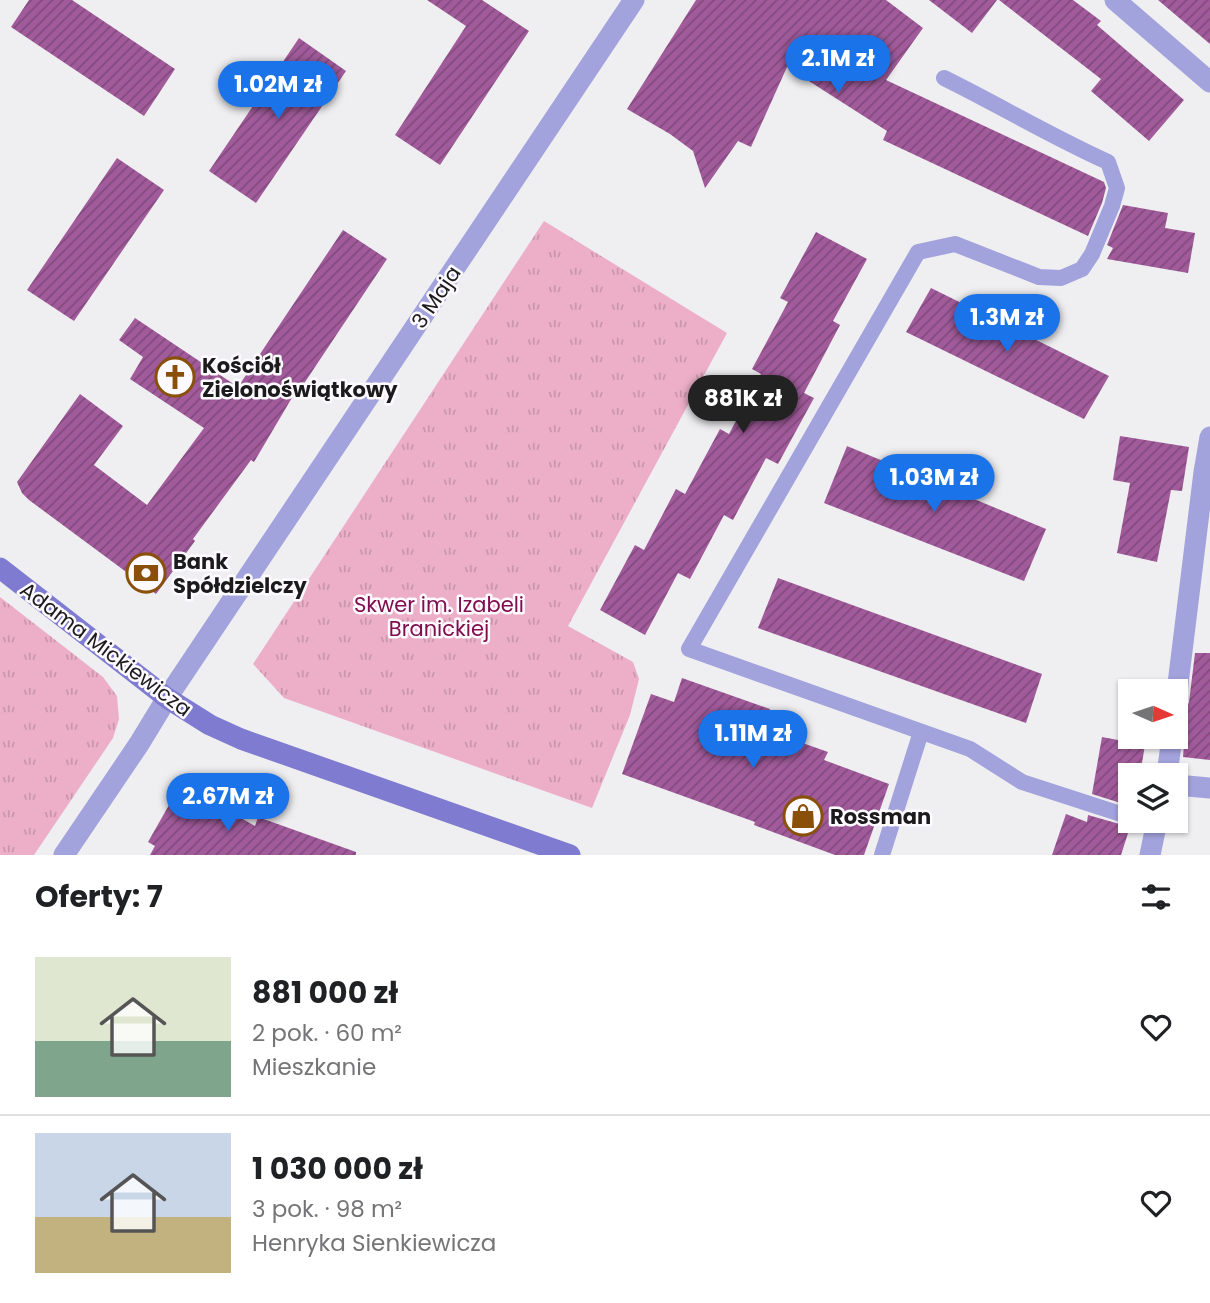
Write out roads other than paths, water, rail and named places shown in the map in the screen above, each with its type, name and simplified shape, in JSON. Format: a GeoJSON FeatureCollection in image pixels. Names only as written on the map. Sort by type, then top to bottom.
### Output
{"type":"FeatureCollection","features":[{"type":"Feature","properties":{"kind":"main road","name":"Adama Mickiewicza"},"geometry":{"type":"LineString","coordinates":[[0,568],[167,698],[210,725],[240,739],[570,855]]}},
{"type":"Feature","properties":{"kind":"street","name":"3 Maja"},"geometry":{"type":"LineString","coordinates":[[64,855],[634,0]]}},
{"type":"Feature","properties":{"kind":"street"},"geometry":{"type":"LineString","coordinates":[[1115,0],[1210,82]]}},
{"type":"Feature","properties":{"kind":"street"},"geometry":{"type":"LineString","coordinates":[[1179,679],[1210,437]]}},
{"type":"Feature","properties":{"kind":"street"},"geometry":{"type":"LineString","coordinates":[[1188,786],[1210,788]]}},
{"type":"Feature","properties":{"kind":"street"},"geometry":{"type":"LineString","coordinates":[[1150,855],[1151,833]]}},
{"type":"Feature","properties":{"kind":"lane"},"geometry":{"type":"LineString","coordinates":[[944,78],[1074,147],[1108,162],[1117,188],[1092,254],[1082,269],[1061,278],[1039,276],[955,244],[918,252],[689,649],[970,749],[1023,782],[1118,813]]}},
{"type":"Feature","properties":{"kind":"lane"},"geometry":{"type":"LineString","coordinates":[[882,855],[921,732]]}},
{"type":"Feature","properties":{"kind":"place","name":"Kościół Zielonoświątkowy"},"geometry":{"type":"Point","coordinates":[175,377]}},
{"type":"Feature","properties":{"kind":"place","name":"Bank Spółdzielczy"},"geometry":{"type":"Point","coordinates":[146,573]}},
{"type":"Feature","properties":{"kind":"place","name":"Rossman"},"geometry":{"type":"Point","coordinates":[803,816]}},
{"type":"Feature","properties":{"kind":"park label","name":"Skwer im. Izabeli Branickiej"},"geometry":{"type":"Point","coordinates":[439,616]}}]}
